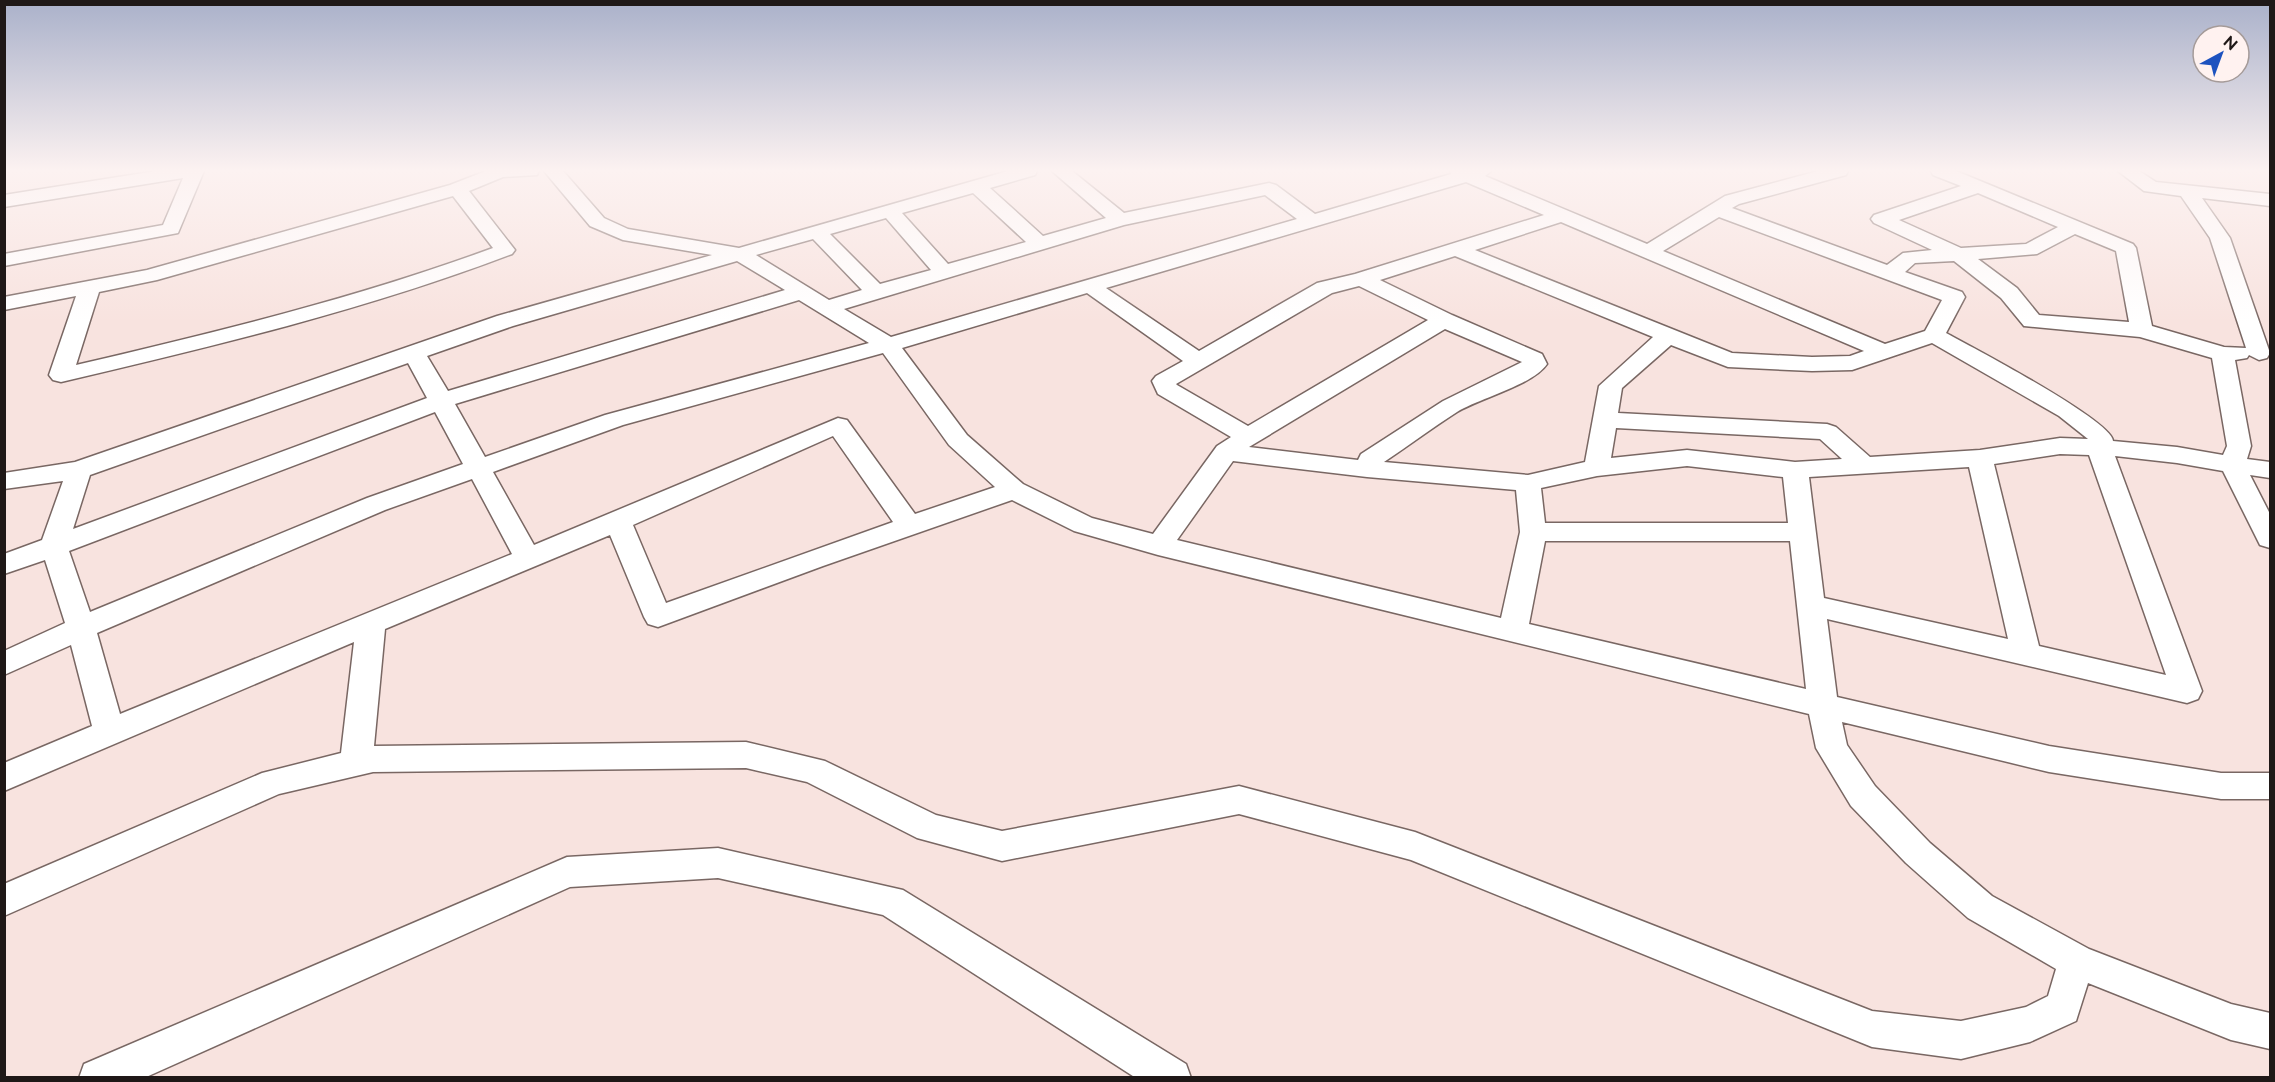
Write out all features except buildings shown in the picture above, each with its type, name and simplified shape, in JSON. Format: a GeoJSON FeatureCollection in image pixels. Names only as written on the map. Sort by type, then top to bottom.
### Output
{"type":"FeatureCollection","features":[{"type":"Feature","properties":{"kind":"street"},"geometry":{"type":"LineString","coordinates":[[4,260],[171,229],[174,221]]}},
{"type":"Feature","properties":{"kind":"street"},"geometry":{"type":"LineString","coordinates":[[4,304],[160,273],[342,221]]}},
{"type":"Feature","properties":{"kind":"street"},"geometry":{"type":"LineString","coordinates":[[90,288],[61,375],[265,328],[462,267],[505,250],[483,221]]}},
{"type":"Feature","properties":{"kind":"street"},"geometry":{"type":"LineString","coordinates":[[597,221],[623,234],[740,254],[888,345],[958,440],[1014,490],[1083,525],[1158,546],[1513,632],[2049,759],[2221,786],[2271,786]]}},
{"type":"Feature","properties":{"kind":"street"},"geometry":{"type":"LineString","coordinates":[[4,481],[80,470],[505,321],[849,221]]}},
{"type":"Feature","properties":{"kind":"street"},"geometry":{"type":"LineString","coordinates":[[899,221],[944,272]]}},
{"type":"Feature","properties":{"kind":"street"},"geometry":{"type":"LineString","coordinates":[[1016,221],[1040,244]]}},
{"type":"Feature","properties":{"kind":"street"},"geometry":{"type":"LineString","coordinates":[[827,307],[1115,221]]}},
{"type":"Feature","properties":{"kind":"street"},"geometry":{"type":"LineString","coordinates":[[4,664],[81,628],[376,504],[614,420],[888,345],[1310,221]]}},
{"type":"Feature","properties":{"kind":"street"},"geometry":{"type":"LineString","coordinates":[[1248,436],[1166,389],[1164,381],[1325,288],[1362,279],[1543,221]]}},
{"type":"Feature","properties":{"kind":"street"},"geometry":{"type":"LineString","coordinates":[[1573,221],[1884,352]]}},
{"type":"Feature","properties":{"kind":"street"},"geometry":{"type":"LineString","coordinates":[[1648,252],[1700,221]]}},
{"type":"Feature","properties":{"kind":"street"},"geometry":{"type":"LineString","coordinates":[[1455,249],[1728,360],[1812,364],[1852,363],[1934,335],[1954,297],[1750,221]]}},
{"type":"Feature","properties":{"kind":"street"},"geometry":{"type":"LineString","coordinates":[[1886,221],[1960,255],[2009,293],[2032,321],[2142,330],[2223,354],[2265,354],[2220,238],[2208,221]]}},
{"type":"Feature","properties":{"kind":"street"},"geometry":{"type":"LineString","coordinates":[[2059,221],[2126,248],[2142,330]]}},
{"type":"Feature","properties":{"kind":"street"},"geometry":{"type":"LineString","coordinates":[[1889,274],[1910,257],[2030,250],[2073,227]]}},
{"type":"Feature","properties":{"kind":"street"},"geometry":{"type":"LineString","coordinates":[[816,231],[877,292]]}},
{"type":"Feature","properties":{"kind":"street"},"geometry":{"type":"LineString","coordinates":[[1362,279],[1444,320],[1534,359],[1536,364],[1515,378],[1451,406],[1370,460],[1367,469]]}},
{"type":"Feature","properties":{"kind":"street"},"geometry":{"type":"LineString","coordinates":[[1090,286],[1198,361]]}},
{"type":"Feature","properties":{"kind":"street"},"geometry":{"type":"LineString","coordinates":[[4,565],[441,400],[802,292]]}},
{"type":"Feature","properties":{"kind":"street"},"geometry":{"type":"LineString","coordinates":[[1158,546],[1226,452],[1248,436],[1444,320]]}},
{"type":"Feature","properties":{"kind":"street"},"geometry":{"type":"LineString","coordinates":[[1812,605],[2187,691],[2100,447],[2101,437],[2067,411],[1934,335]]}},
{"type":"Feature","properties":{"kind":"street"},"geometry":{"type":"LineString","coordinates":[[1597,468],[1611,386],[1668,336]]}},
{"type":"Feature","properties":{"kind":"street"},"geometry":{"type":"LineString","coordinates":[[414,352],[476,469],[528,558]]}},
{"type":"Feature","properties":{"kind":"street"},"geometry":{"type":"LineString","coordinates":[[2223,354],[2239,446],[2232,465],[2271,539]]}},
{"type":"Feature","properties":{"kind":"street"},"geometry":{"type":"LineString","coordinates":[[1605,420],[1827,432],[1864,465]]}},
{"type":"Feature","properties":{"kind":"street"},"geometry":{"type":"LineString","coordinates":[[4,778],[109,732],[618,521],[838,425],[910,527]]}},
{"type":"Feature","properties":{"kind":"street"},"geometry":{"type":"LineString","coordinates":[[1226,452],[1367,469],[1528,483],[1597,468],[1687,458],[1795,470],[1980,458],[2060,446],[2100,447],[2177,455],[2271,470]]}},
{"type":"Feature","properties":{"kind":"street"},"geometry":{"type":"LineString","coordinates":[[1980,458],[2026,654]]}},
{"type":"Feature","properties":{"kind":"street"},"geometry":{"type":"LineString","coordinates":[[80,470],[54,546],[81,628],[109,732]]}},
{"type":"Feature","properties":{"kind":"street"},"geometry":{"type":"LineString","coordinates":[[1795,470],[1823,706],[1833,748],[1863,796],[1918,853],[1980,907],[2076,961],[2231,1022],[2271,1031]]}},
{"type":"Feature","properties":{"kind":"street"},"geometry":{"type":"LineString","coordinates":[[1513,632],[1533,532],[1528,483]]}},
{"type":"Feature","properties":{"kind":"street"},"geometry":{"type":"LineString","coordinates":[[618,521],[658,617],[813,559],[1014,490]]}},
{"type":"Feature","properties":{"kind":"street"},"geometry":{"type":"LineString","coordinates":[[1533,532],[1803,532]]}},
{"type":"Feature","properties":{"kind":"street"},"geometry":{"type":"LineString","coordinates":[[356,763],[371,623]]}},
{"type":"Feature","properties":{"kind":"street"},"geometry":{"type":"LineString","coordinates":[[4,901],[273,782],[372,759],[746,755],[814,770],[929,828],[1002,846],[1239,800],[1415,847],[1872,1029],[1961,1040],[2030,1024],[2063,1008],[2076,961]]}},
{"type":"Feature","properties":{"kind":"street"},"geometry":{"type":"LineString","coordinates":[[98,1077],[567,872],[718,862],[891,901],[1172,1077]]}}]}
